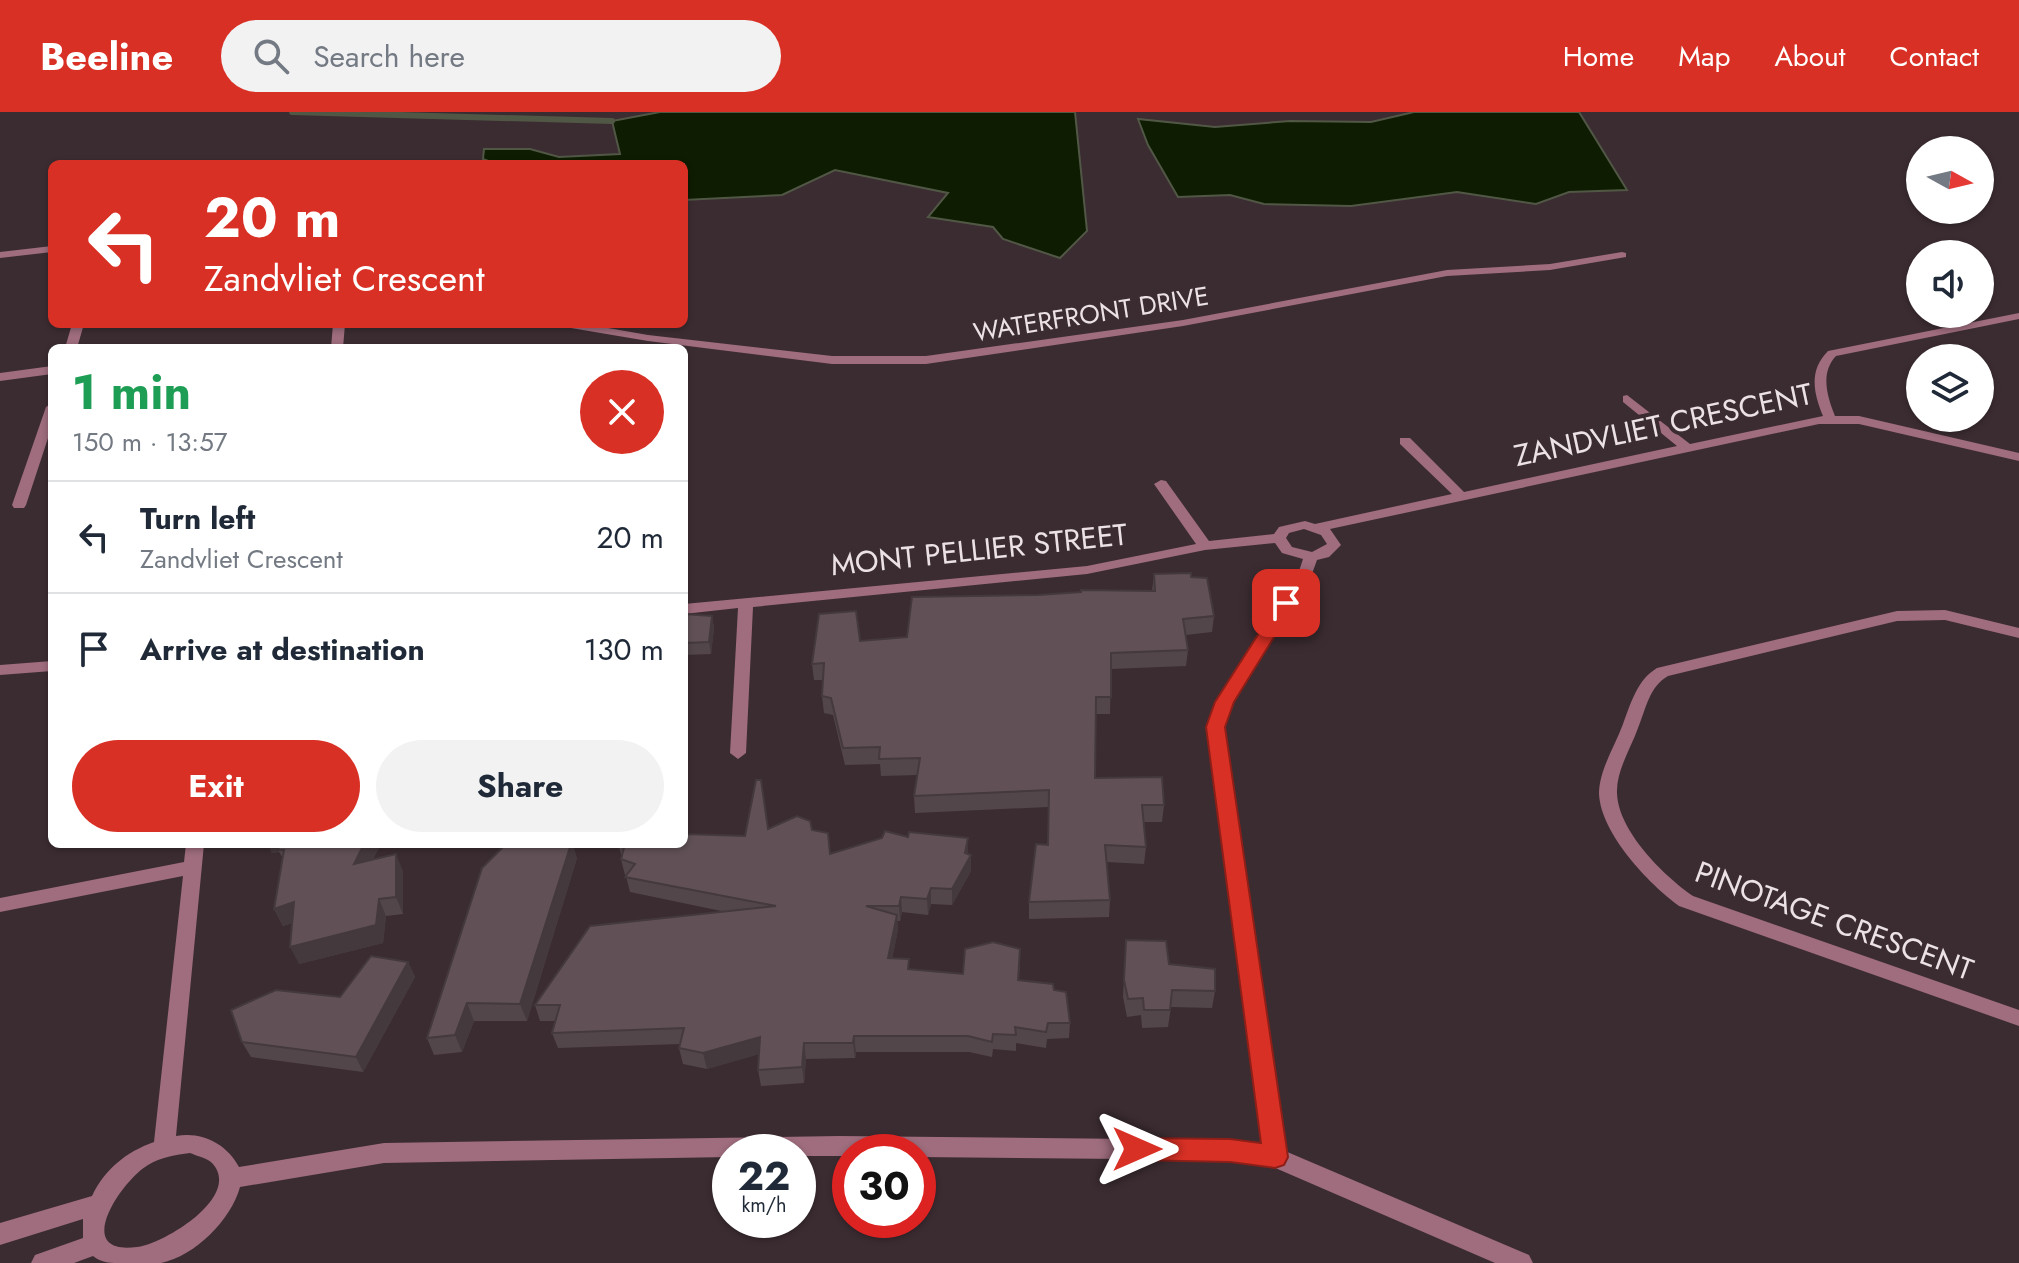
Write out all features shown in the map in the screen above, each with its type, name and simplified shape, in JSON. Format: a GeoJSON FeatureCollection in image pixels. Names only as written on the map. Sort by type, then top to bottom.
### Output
{"type":"FeatureCollection","features":[{"type":"Feature","properties":{"kind":"street"},"geometry":{"type":"LineString","coordinates":[[0,255],[48,249]]}},
{"type":"Feature","properties":{"kind":"street","name":"WATERFRONT DRIVE"},"geometry":{"type":"LineString","coordinates":[[589,328],[832,360],[926,360],[1183,323],[1447,273],[1537,269],[1622,255]]}},
{"type":"Feature","properties":{"kind":"street"},"geometry":{"type":"LineString","coordinates":[[0,263],[48,258]]}},
{"type":"Feature","properties":{"kind":"street"},"geometry":{"type":"LineString","coordinates":[[1830,419],[1820,378],[1821,366],[1832,353],[2019,316]]}},
{"type":"Feature","properties":{"kind":"street"},"geometry":{"type":"LineString","coordinates":[[641,344],[648,338]]}},
{"type":"Feature","properties":{"kind":"street"},"geometry":{"type":"LineString","coordinates":[[0,377],[48,371]]}},
{"type":"Feature","properties":{"kind":"street"},"geometry":{"type":"LineString","coordinates":[[1627,399],[1687,448]]}},
{"type":"Feature","properties":{"kind":"street"},"geometry":{"type":"LineString","coordinates":[[19,505],[48,419]]}},
{"type":"Feature","properties":{"kind":"street","name":"ZANDVLIET CRESCENT"},"geometry":{"type":"LineString","coordinates":[[1279,538],[1284,530],[1293,526],[1318,527],[1830,419],[1873,423],[2019,457]]}},
{"type":"Feature","properties":{"kind":"street"},"geometry":{"type":"LineString","coordinates":[[1405,441],[1461,496]]}},
{"type":"Feature","properties":{"kind":"street"},"geometry":{"type":"LineString","coordinates":[[1161,484],[1205,546]]}},
{"type":"Feature","properties":{"kind":"street"},"geometry":{"type":"LineString","coordinates":[[1279,538],[1287,550],[1311,557],[1322,555],[1334,545],[1327,532],[1318,527]]}},
{"type":"Feature","properties":{"kind":"street","name":"MONT PELLIER STREET"},"geometry":{"type":"LineString","coordinates":[[688,609],[1087,570],[1205,546],[1279,538]]}},
{"type":"Feature","properties":{"kind":"street"},"geometry":{"type":"LineString","coordinates":[[1275,1157],[1215,727],[1225,702],[1302,579],[1311,557]]}},
{"type":"Feature","properties":{"kind":"street"},"geometry":{"type":"LineString","coordinates":[[738,753],[746,603]]}},
{"type":"Feature","properties":{"kind":"street","name":"PINOTAGE CRESCENT"},"geometry":{"type":"LineString","coordinates":[[2019,633],[1945,615],[1897,616],[1663,672],[1646,686],[1608,794],[1616,821],[1655,877],[1667,890],[1686,901],[2019,1018]]}},
{"type":"Feature","properties":{"kind":"street"},"geometry":{"type":"LineString","coordinates":[[0,670],[48,666]]}},
{"type":"Feature","properties":{"kind":"street"},"geometry":{"type":"LineString","coordinates":[[164,1147],[194,848]]}},
{"type":"Feature","properties":{"kind":"street"},"geometry":{"type":"LineString","coordinates":[[0,905],[190,868]]}},
{"type":"Feature","properties":{"kind":"street"},"geometry":{"type":"LineString","coordinates":[[190,1143],[212,1147],[226,1160],[231,1178],[224,1204],[205,1229],[177,1249],[146,1262],[108,1255],[97,1244],[92,1226],[96,1205],[113,1181],[137,1160],[164,1147],[190,1143]]}},
{"type":"Feature","properties":{"kind":"street"},"geometry":{"type":"LineString","coordinates":[[231,1178],[384,1153],[839,1146],[1208,1150],[1275,1157],[1521,1263]]}},
{"type":"Feature","properties":{"kind":"street"},"geometry":{"type":"LineString","coordinates":[[0,1234],[96,1205]]}},
{"type":"Feature","properties":{"kind":"street"},"geometry":{"type":"LineString","coordinates":[[43,1263],[97,1244]]}},
{"type":"Feature","properties":{"kind":"shaded area"},"geometry":{"type":"Polygon","coordinates":[[[660,112],[1075,112],[1087,231],[1060,258],[1003,239],[993,227],[928,217],[948,193],[835,170],[782,195],[688,200],[688,160],[483,159],[484,149],[530,149],[559,157],[620,154],[612,121],[660,112]]]}},
{"type":"Feature","properties":{"kind":"shaded area"},"geometry":{"type":"Polygon","coordinates":[[[1414,112],[1579,112],[1627,190],[1569,192],[1536,204],[1457,192],[1351,206],[1264,204],[1230,195],[1178,197],[1148,145],[1138,119],[1215,127],[1290,121],[1371,122],[1414,112]]]}},
{"type":"Feature","properties":{"kind":"building"},"geometry":{"type":"Polygon","coordinates":[[[1191,573],[1191,577],[1207,578],[1214,616],[1183,619],[1188,650],[1111,653],[1111,697],[1096,697],[1095,778],[1162,777],[1164,805],[1142,805],[1146,847],[1105,845],[1110,900],[1029,902],[1036,844],[1048,845],[1049,790],[914,796],[920,758],[879,759],[880,747],[843,748],[831,698],[822,696],[824,663],[812,664],[819,614],[856,611],[860,641],[907,637],[912,597],[1038,595],[1081,590],[1155,591],[1154,574],[1191,573]]]}},
{"type":"Feature","properties":{"kind":"building"},"geometry":{"type":"Polygon","coordinates":[[[688,614],[712,616],[709,642],[688,643],[688,614]]]}},
{"type":"Feature","properties":{"kind":"building"},"geometry":{"type":"Polygon","coordinates":[[[756,780],[761,780],[768,829],[797,816],[810,821],[812,830],[828,833],[830,854],[882,838],[885,831],[908,837],[909,832],[968,838],[965,853],[971,855],[952,889],[931,888],[927,899],[901,897],[899,906],[866,906],[897,915],[888,958],[909,959],[908,969],[963,974],[965,949],[993,942],[1020,949],[1018,980],[1053,984],[1054,990],[1066,992],[1070,1023],[1048,1023],[1046,1032],[1015,1027],[1016,1035],[993,1034],[992,1042],[968,1036],[854,1036],[853,1043],[804,1043],[802,1067],[758,1070],[760,1037],[703,1053],[679,1048],[684,1028],[552,1033],[560,1005],[535,1005],[590,926],[776,906],[625,877],[635,864],[621,859],[624,848],[688,848],[688,834],[745,836],[756,780]]]}},
{"type":"Feature","properties":{"kind":"building"},"geometry":{"type":"Polygon","coordinates":[[[362,848],[354,864],[396,854],[396,897],[379,899],[376,925],[290,947],[294,902],[274,909],[284,850],[278,850],[362,848]]]}},
{"type":"Feature","properties":{"kind":"building"},"geometry":{"type":"Polygon","coordinates":[[[502,848],[570,848],[520,1004],[467,1003],[455,1035],[427,1038],[482,868],[502,848]]]}},
{"type":"Feature","properties":{"kind":"building"},"geometry":{"type":"Polygon","coordinates":[[[1126,940],[1166,941],[1169,964],[1215,969],[1215,991],[1172,990],[1170,1010],[1144,1010],[1143,998],[1128,999],[1124,980],[1126,940]]]}},
{"type":"Feature","properties":{"kind":"building"},"geometry":{"type":"Polygon","coordinates":[[[371,956],[408,962],[356,1057],[242,1042],[231,1010],[276,990],[340,997],[371,956]]]}},
{"type":"Feature","properties":{"kind":"waterway"},"geometry":{"type":"LineString","coordinates":[[292,112],[612,121]]}},
{"type":"Feature","properties":{"kind":"route"},"geometry":{"type":"LineString","coordinates":[[1137,1149],[1230,1150],[1275,1157],[1215,727],[1225,702],[1286,603]]}}]}
